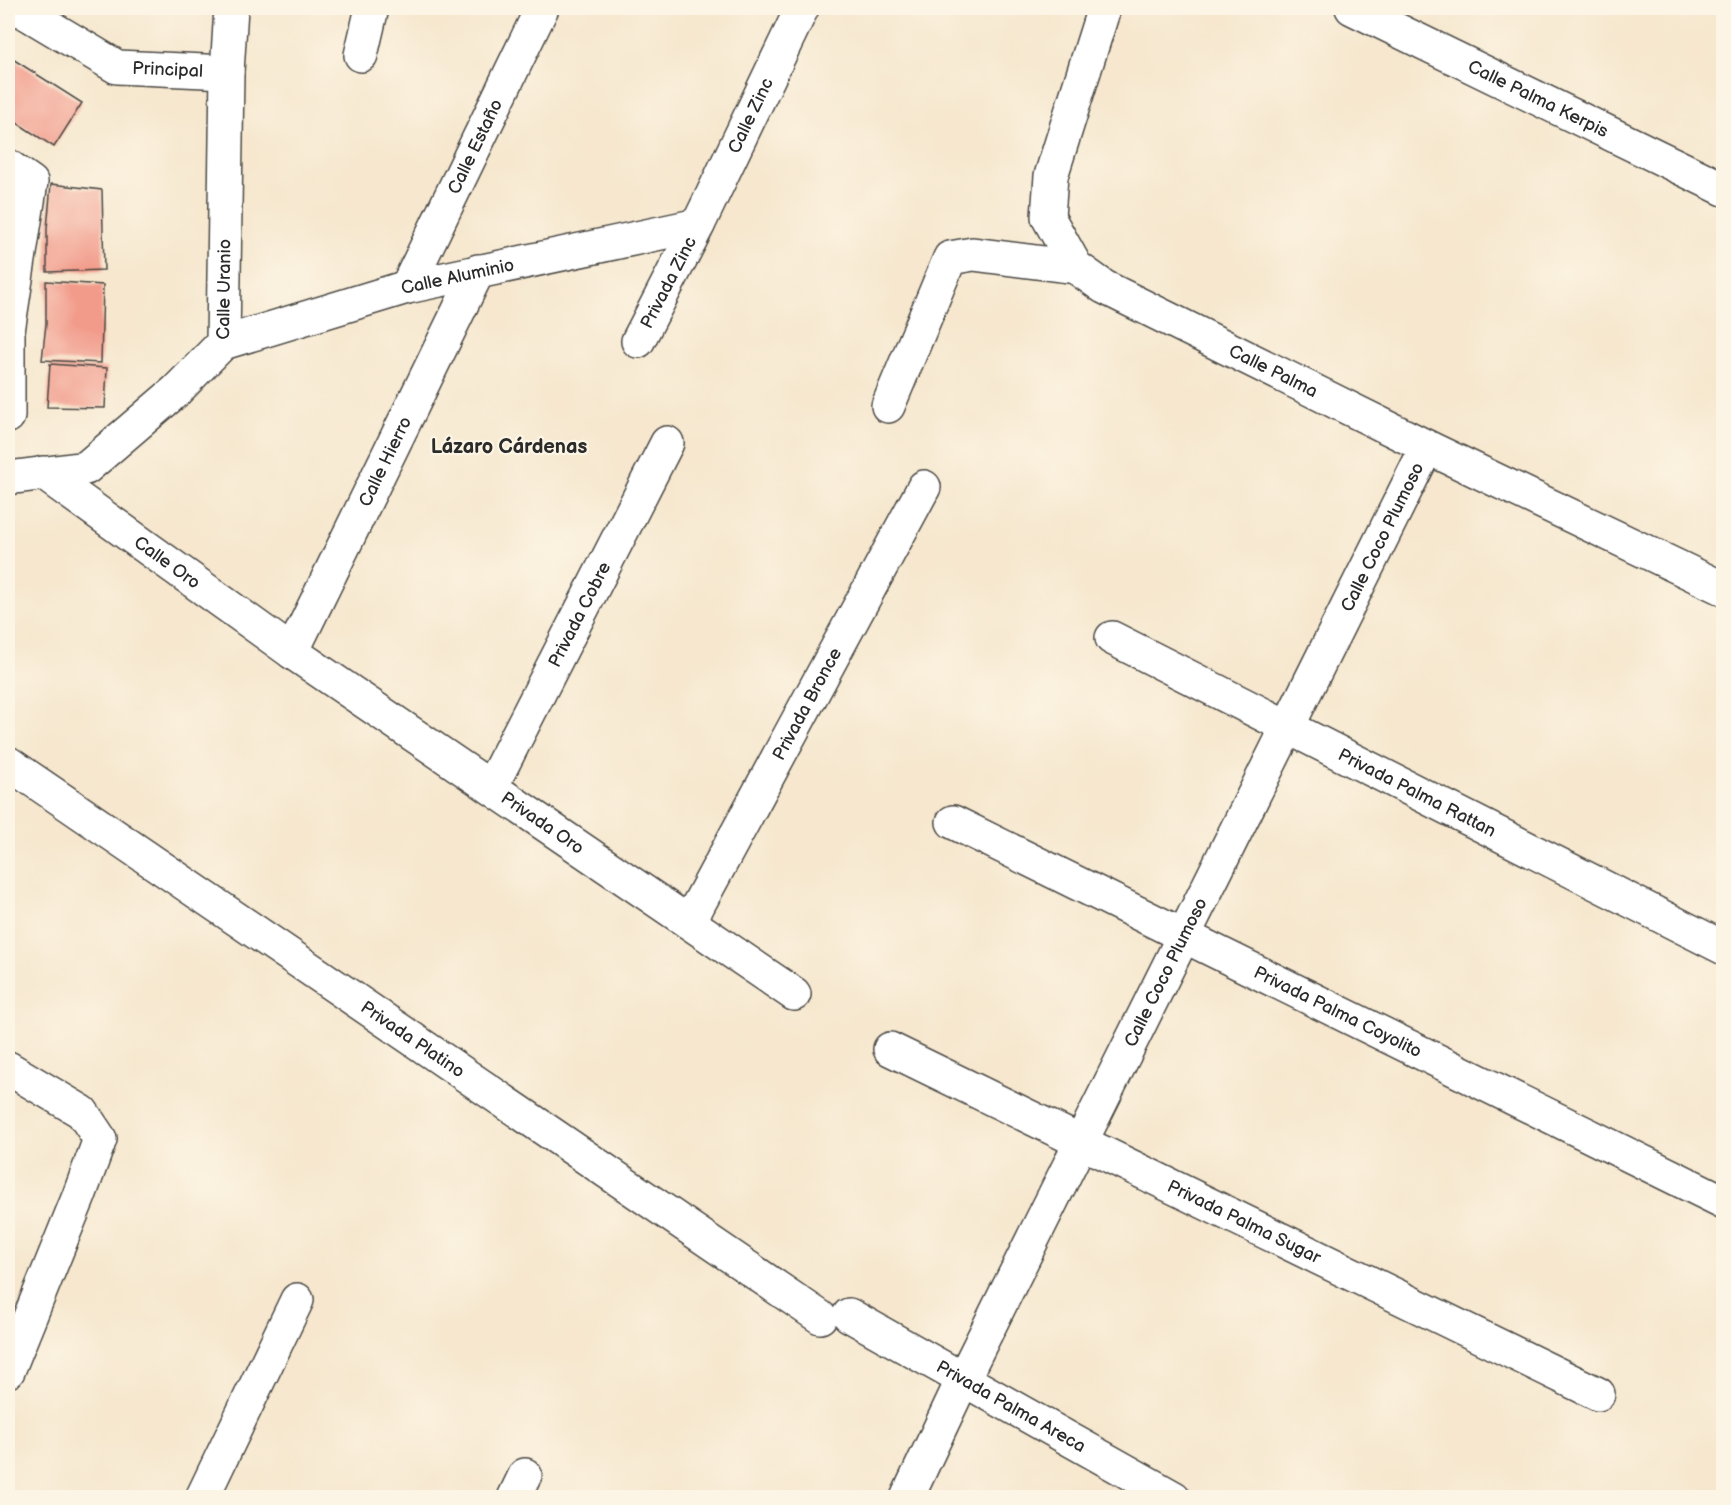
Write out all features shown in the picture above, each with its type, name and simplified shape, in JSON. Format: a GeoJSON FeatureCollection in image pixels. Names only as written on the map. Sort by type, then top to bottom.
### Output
{"type":"FeatureCollection","features":[{"type":"Feature","properties":{"kind":"street","name":"Principal"},"geometry":{"type":"LineString","coordinates":[[18,8],[117,67],[227,72]]}},
{"type":"Feature","properties":{"kind":"street","name":"Calle Uranio"},"geometry":{"type":"LineString","coordinates":[[8,478],[86,468],[176,391],[223,343],[227,72],[231,8]]}},
{"type":"Feature","properties":{"kind":"street"},"geometry":{"type":"LineString","coordinates":[[361,55],[372,8]]}},
{"type":"Feature","properties":{"kind":"street","name":"Calle Estaño"},"geometry":{"type":"LineString","coordinates":[[407,287],[542,8]]}},
{"type":"Feature","properties":{"kind":"street","name":"Calle Zinc"},"geometry":{"type":"LineString","coordinates":[[698,225],[802,8]]}},
{"type":"Feature","properties":{"kind":"street","name":"Calle Palma"},"geometry":{"type":"LineString","coordinates":[[1104,8],[1051,176],[1048,217],[1076,267],[1104,287],[1427,447],[1724,589]]}},
{"type":"Feature","properties":{"kind":"street","name":"Calle Palma Kerpis"},"geometry":{"type":"LineString","coordinates":[[1352,8],[1724,189]]}},
{"type":"Feature","properties":{"kind":"street"},"geometry":{"type":"LineString","coordinates":[[8,166],[31,182],[8,330],[8,416]]}},
{"type":"Feature","properties":{"kind":"street","name":"Calle Aluminio"},"geometry":{"type":"LineString","coordinates":[[223,343],[407,287],[698,225]]}},
{"type":"Feature","properties":{"kind":"street","name":"Privada Zinc"},"geometry":{"type":"LineString","coordinates":[[638,341],[698,225]]}},
{"type":"Feature","properties":{"kind":"street"},"geometry":{"type":"LineString","coordinates":[[888,406],[950,258],[973,254],[1076,267]]}},
{"type":"Feature","properties":{"kind":"street","name":"Calle Hierro"},"geometry":{"type":"LineString","coordinates":[[292,652],[478,271]]}},
{"type":"Feature","properties":{"kind":"street","name":"Privada Cobre"},"geometry":{"type":"LineString","coordinates":[[491,787],[667,443]]}},
{"type":"Feature","properties":{"kind":"street","name":"Calle Coco Plumoso"},"geometry":{"type":"LineString","coordinates":[[907,1497],[963,1379],[1427,447]]}},
{"type":"Feature","properties":{"kind":"street","name":"Calle Oro"},"geometry":{"type":"LineString","coordinates":[[43,473],[292,652]]}},
{"type":"Feature","properties":{"kind":"street","name":"Privada Bronce"},"geometry":{"type":"LineString","coordinates":[[689,922],[924,487]]}},
{"type":"Feature","properties":{"kind":"street","name":"Privada Palma Rattan"},"geometry":{"type":"LineString","coordinates":[[1112,638],[1724,948]]}},
{"type":"Feature","properties":{"kind":"street","name":"Privada Oro"},"geometry":{"type":"LineString","coordinates":[[292,652],[794,994]]}},
{"type":"Feature","properties":{"kind":"street","name":"Privada Platino"},"geometry":{"type":"LineString","coordinates":[[8,763],[834,1316]]}},
{"type":"Feature","properties":{"kind":"street","name":"Privada Palma Coyolito"},"geometry":{"type":"LineString","coordinates":[[953,822],[1724,1202]]}},
{"type":"Feature","properties":{"kind":"street","name":"Privada Palma Sugar"},"geometry":{"type":"LineString","coordinates":[[890,1049],[1599,1394]]}},
{"type":"Feature","properties":{"kind":"street"},"geometry":{"type":"LineString","coordinates":[[8,1068],[82,1112],[100,1139],[8,1371]]}},
{"type":"Feature","properties":{"kind":"street"},"geometry":{"type":"LineString","coordinates":[[202,1497],[297,1300]]}},
{"type":"Feature","properties":{"kind":"street","name":"Privada Palma Areca"},"geometry":{"type":"LineString","coordinates":[[834,1316],[963,1379],[1174,1497]]}},
{"type":"Feature","properties":{"kind":"building"},"geometry":{"type":"Polygon","coordinates":[[[8,56],[82,103],[54,147],[8,117],[8,56]]]}},
{"type":"Feature","properties":{"kind":"building"},"geometry":{"type":"Polygon","coordinates":[[[51,184],[102,190],[104,270],[47,272],[47,229],[51,184]]]}},
{"type":"Feature","properties":{"kind":"building"},"geometry":{"type":"Polygon","coordinates":[[[46,281],[103,285],[101,363],[42,360],[46,324],[46,281]]]}},
{"type":"Feature","properties":{"kind":"building"},"geometry":{"type":"Polygon","coordinates":[[[50,364],[107,368],[105,408],[47,407],[50,364]]]}},
{"type":"Feature","properties":{"kind":"district","name":"Lázaro Cárdenas"},"geometry":{"type":"Point","coordinates":[509,446]}}]}
